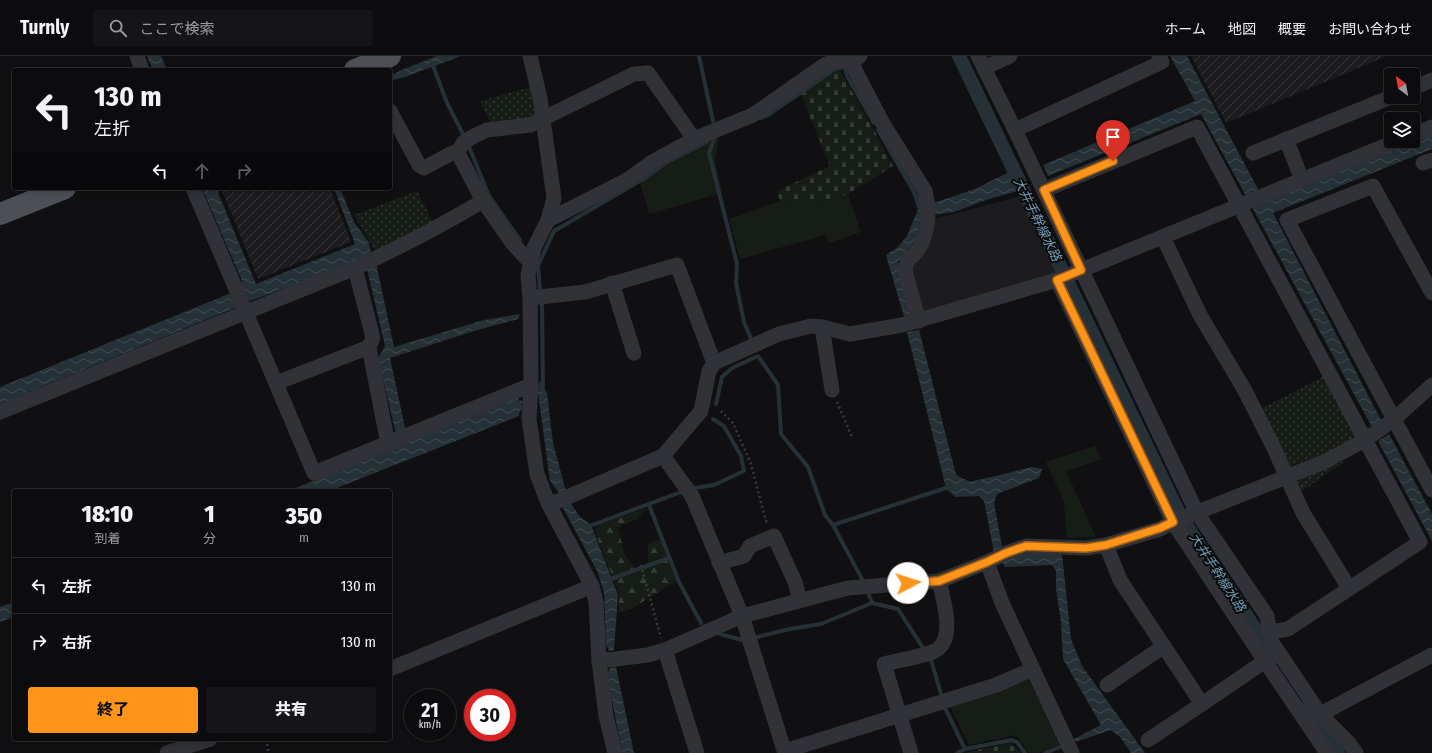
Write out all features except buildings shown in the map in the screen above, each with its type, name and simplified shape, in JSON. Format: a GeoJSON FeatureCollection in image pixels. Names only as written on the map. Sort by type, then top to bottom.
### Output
{"type":"FeatureCollection","features":[{"type":"Feature","properties":{"kind":"main road"},"geometry":{"type":"LineString","coordinates":[[0,214],[60,190]]}},
{"type":"Feature","properties":{"kind":"street"},"geometry":{"type":"LineString","coordinates":[[137,56],[141,68]]}},
{"type":"Feature","properties":{"kind":"street"},"geometry":{"type":"LineString","coordinates":[[530,56],[540,98],[554,198],[548,220],[534,248],[528,275],[530,298],[531,385],[529,419],[537,474],[559,500],[592,586],[596,602],[599,661],[606,716],[615,753]]}},
{"type":"Feature","properties":{"kind":"street"},"geometry":{"type":"LineString","coordinates":[[1010,56],[981,62],[1044,190],[1076,272],[1193,515],[1267,616],[1271,641],[1320,714],[1348,742],[1356,753]]}},
{"type":"Feature","properties":{"kind":"street"},"geometry":{"type":"LineString","coordinates":[[1015,130],[1162,62],[1159,56]]}},
{"type":"Feature","properties":{"kind":"street"},"geometry":{"type":"LineString","coordinates":[[548,220],[627,180],[652,162],[694,139],[753,115],[826,64],[840,60],[848,63],[856,59]]}},
{"type":"Feature","properties":{"kind":"street"},"geometry":{"type":"LineString","coordinates":[[856,59],[855,70],[882,122],[925,191],[927,200],[928,228],[919,249],[906,263],[905,271],[919,321]]}},
{"type":"Feature","properties":{"kind":"street"},"geometry":{"type":"LineString","coordinates":[[457,153],[463,143],[487,130],[530,125],[634,74],[648,73],[694,139]]}},
{"type":"Feature","properties":{"kind":"street"},"geometry":{"type":"LineString","coordinates":[[1420,85],[1432,80]]}},
{"type":"Feature","properties":{"kind":"street"},"geometry":{"type":"LineString","coordinates":[[1253,153],[1384,100]]}},
{"type":"Feature","properties":{"kind":"street"},"geometry":{"type":"LineString","coordinates":[[392,115],[418,165],[424,168],[452,153],[457,153]]}},
{"type":"Feature","properties":{"kind":"street"},"geometry":{"type":"LineString","coordinates":[[1044,190],[1197,127],[1420,542],[1288,629],[1270,632]]}},
{"type":"Feature","properties":{"kind":"street"},"geometry":{"type":"LineString","coordinates":[[1420,132],[1432,127]]}},
{"type":"Feature","properties":{"kind":"street"},"geometry":{"type":"LineString","coordinates":[[1286,139],[1302,180]]}},
{"type":"Feature","properties":{"kind":"street"},"geometry":{"type":"LineString","coordinates":[[559,500],[663,456],[701,412],[709,371],[714,363],[779,334],[811,326],[822,327],[850,334],[902,325],[1057,280],[1384,147]]}},
{"type":"Feature","properties":{"kind":"street"},"geometry":{"type":"LineString","coordinates":[[457,153],[483,201],[513,244],[530,262]]}},
{"type":"Feature","properties":{"kind":"street"},"geometry":{"type":"LineString","coordinates":[[1432,293],[1373,186],[1287,220],[1393,420],[1432,490]]}},
{"type":"Feature","properties":{"kind":"street"},"geometry":{"type":"LineString","coordinates":[[194,190],[314,473],[531,385]]}},
{"type":"Feature","properties":{"kind":"street"},"geometry":{"type":"LineString","coordinates":[[0,412],[355,268],[398,248],[483,201]]}},
{"type":"Feature","properties":{"kind":"street"},"geometry":{"type":"LineString","coordinates":[[1163,237],[1200,315],[1248,396],[1273,446],[1303,513],[1349,588]]}},
{"type":"Feature","properties":{"kind":"street"},"geometry":{"type":"LineString","coordinates":[[530,298],[585,292],[678,265],[714,363]]}},
{"type":"Feature","properties":{"kind":"street"},"geometry":{"type":"LineString","coordinates":[[355,268],[373,338],[369,347],[388,444]]}},
{"type":"Feature","properties":{"kind":"street"},"geometry":{"type":"LineString","coordinates":[[1057,280],[1173,522],[1327,753]]}},
{"type":"Feature","properties":{"kind":"street"},"geometry":{"type":"LineString","coordinates":[[612,283],[634,353]]}},
{"type":"Feature","properties":{"kind":"street"},"geometry":{"type":"LineString","coordinates":[[822,327],[832,390]]}},
{"type":"Feature","properties":{"kind":"street"},"geometry":{"type":"LineString","coordinates":[[276,383],[369,347]]}},
{"type":"Feature","properties":{"kind":"street"},"geometry":{"type":"LineString","coordinates":[[599,661],[648,655],[665,650],[742,616],[848,588],[939,581],[1026,546],[1086,548],[1106,545],[1160,528],[1326,461],[1365,440],[1393,420],[1432,385]]}},
{"type":"Feature","properties":{"kind":"street"},"geometry":{"type":"LineString","coordinates":[[663,456],[692,496],[742,616],[785,752],[996,685],[1033,669]]}},
{"type":"Feature","properties":{"kind":"street"},"geometry":{"type":"LineString","coordinates":[[719,563],[744,556],[750,546],[774,536],[795,582],[800,600]]}},
{"type":"Feature","properties":{"kind":"street"},"geometry":{"type":"LineString","coordinates":[[1106,545],[1120,580],[1202,704]]}},
{"type":"Feature","properties":{"kind":"street"},"geometry":{"type":"LineString","coordinates":[[987,562],[1002,603],[1072,753]]}},
{"type":"Feature","properties":{"kind":"street"},"geometry":{"type":"LineString","coordinates":[[911,753],[884,664],[919,656],[938,649],[947,636],[947,619],[939,581]]}},
{"type":"Feature","properties":{"kind":"street"},"geometry":{"type":"LineString","coordinates":[[392,668],[592,586]]}},
{"type":"Feature","properties":{"kind":"street"},"geometry":{"type":"LineString","coordinates":[[1107,685],[1164,646]]}},
{"type":"Feature","properties":{"kind":"street"},"geometry":{"type":"LineString","coordinates":[[665,650],[697,753]]}},
{"type":"Feature","properties":{"kind":"street"},"geometry":{"type":"LineString","coordinates":[[1306,722],[1432,655]]}},
{"type":"Feature","properties":{"kind":"street"},"geometry":{"type":"LineString","coordinates":[[1148,740],[1265,661]]}},
{"type":"Feature","properties":{"kind":"street"},"geometry":{"type":"LineString","coordinates":[[167,753],[204,741]]}},
{"type":"Feature","properties":{"kind":"path"},"geometry":{"type":"LineString","coordinates":[[832,390],[852,437]]}},
{"type":"Feature","properties":{"kind":"path"},"geometry":{"type":"LineString","coordinates":[[721,411],[733,423],[751,464],[765,518],[774,536]]}},
{"type":"Feature","properties":{"kind":"path"},"geometry":{"type":"LineString","coordinates":[[640,565],[665,650]]}},
{"type":"Feature","properties":{"kind":"path"},"geometry":{"type":"LineString","coordinates":[[267,741],[268,753]]}},
{"type":"Feature","properties":{"kind":"shaded area"},"geometry":{"type":"Polygon","coordinates":[[[1191,56],[1387,56],[1226,123],[1191,56]]]}},
{"type":"Feature","properties":{"kind":"shaded area"},"geometry":{"type":"Polygon","coordinates":[[[222,190],[331,190],[351,242],[258,279],[222,190]]]}},
{"type":"Feature","properties":{"kind":"shaded area"},"geometry":{"type":"Polygon","coordinates":[[[1021,196],[1057,273],[922,315],[908,267],[931,220],[1021,196]]]}},
{"type":"Feature","properties":{"kind":"green space"},"geometry":{"type":"Polygon","coordinates":[[[840,71],[893,166],[848,194],[814,203],[780,201],[777,191],[830,166],[801,95],[831,74],[840,71]]]}},
{"type":"Feature","properties":{"kind":"green space"},"geometry":{"type":"Polygon","coordinates":[[[531,87],[535,119],[492,125],[480,101],[531,87]]]}},
{"type":"Feature","properties":{"kind":"green space"},"geometry":{"type":"Polygon","coordinates":[[[719,137],[715,160],[722,193],[649,214],[639,179],[704,139],[719,137]]]}},
{"type":"Feature","properties":{"kind":"green space"},"geometry":{"type":"Polygon","coordinates":[[[417,191],[433,222],[376,252],[354,215],[417,191]]]}},
{"type":"Feature","properties":{"kind":"green space"},"geometry":{"type":"Polygon","coordinates":[[[848,194],[861,232],[829,243],[826,235],[740,259],[729,219],[780,201],[814,203],[848,194]]]}},
{"type":"Feature","properties":{"kind":"green space"},"geometry":{"type":"Polygon","coordinates":[[[1326,375],[1358,435],[1330,451],[1290,466],[1261,409],[1326,375]]]}},
{"type":"Feature","properties":{"kind":"green space"},"geometry":{"type":"Polygon","coordinates":[[[1095,446],[1102,459],[1066,471],[1096,537],[1067,538],[1064,502],[1046,462],[1095,446]]]}},
{"type":"Feature","properties":{"kind":"green space"},"geometry":{"type":"Polygon","coordinates":[[[1347,460],[1299,493],[1295,485],[1301,478],[1347,460]]]}},
{"type":"Feature","properties":{"kind":"green space"},"geometry":{"type":"Polygon","coordinates":[[[647,508],[637,519],[618,527],[624,553],[635,568],[648,563],[648,543],[660,539],[676,581],[633,608],[619,613],[619,593],[595,533],[597,526],[647,508]]]}},
{"type":"Feature","properties":{"kind":"green space"},"geometry":{"type":"Polygon","coordinates":[[[1029,680],[1060,744],[1038,753],[1029,753],[1016,735],[969,745],[949,704],[1029,680]]]}},
{"type":"Feature","properties":{"kind":"green space"},"geometry":{"type":"Polygon","coordinates":[[[1011,743],[1021,753],[964,753],[1011,743]]]}},
{"type":"Feature","properties":{"kind":"water"},"geometry":{"type":"Polygon","coordinates":[[[147,56],[161,56],[166,68],[152,68],[147,56]]]}},
{"type":"Feature","properties":{"kind":"water"},"geometry":{"type":"Polygon","coordinates":[[[437,56],[461,56],[392,80],[392,75],[437,56]]]}},
{"type":"Feature","properties":{"kind":"water"},"geometry":{"type":"Polygon","coordinates":[[[1170,56],[1187,56],[1259,191],[1246,196],[1201,114],[1048,176],[1043,165],[1195,101],[1170,56]]]}},
{"type":"Feature","properties":{"kind":"water"},"geometry":{"type":"Polygon","coordinates":[[[1432,134],[1432,149],[1273,213],[1381,420],[1372,427],[1252,207],[1397,148],[1420,148],[1420,139],[1432,134]]]}},
{"type":"Feature","properties":{"kind":"water"},"geometry":{"type":"Polygon","coordinates":[[[1009,172],[1018,191],[989,199],[954,212],[933,215],[934,203],[975,189],[1009,172]]]}},
{"type":"Feature","properties":{"kind":"water"},"geometry":{"type":"Polygon","coordinates":[[[203,190],[217,190],[256,284],[355,244],[335,190],[341,190],[354,222],[369,243],[371,253],[327,273],[250,301],[240,288],[242,281],[203,190]]]}},
{"type":"Feature","properties":{"kind":"water"},"geometry":{"type":"Polygon","coordinates":[[[917,190],[921,194],[922,216],[916,240],[898,262],[914,317],[905,320],[886,255],[898,247],[907,236],[918,209],[917,190]]]}},
{"type":"Feature","properties":{"kind":"water"},"geometry":{"type":"Polygon","coordinates":[[[376,263],[394,347],[484,320],[520,314],[518,319],[474,331],[390,358],[406,432],[396,434],[378,358],[385,346],[367,269],[376,263]]]}},
{"type":"Feature","properties":{"kind":"water"},"geometry":{"type":"Polygon","coordinates":[[[231,293],[237,307],[0,404],[0,387],[231,293]]]}},
{"type":"Feature","properties":{"kind":"water"},"geometry":{"type":"Polygon","coordinates":[[[919,330],[956,475],[970,482],[1032,467],[1042,469],[1039,478],[997,494],[994,503],[1002,547],[994,552],[984,501],[979,496],[955,497],[946,488],[907,332],[919,330]]]}},
{"type":"Feature","properties":{"kind":"water"},"geometry":{"type":"Polygon","coordinates":[[[540,381],[547,393],[553,443],[568,499],[580,517],[591,525],[618,595],[614,650],[609,651],[606,644],[604,592],[597,571],[562,506],[559,493],[550,481],[538,393],[540,381]]]}},
{"type":"Feature","properties":{"kind":"water"},"geometry":{"type":"Polygon","coordinates":[[[518,398],[519,401],[522,400],[522,410],[519,412],[519,416],[334,489],[293,489],[518,398]]]}},
{"type":"Feature","properties":{"kind":"water"},"geometry":{"type":"Polygon","coordinates":[[[1389,434],[1432,514],[1432,541],[1378,441],[1389,434]]]}},
{"type":"Feature","properties":{"kind":"water"},"geometry":{"type":"Polygon","coordinates":[[[1030,553],[1062,554],[1071,639],[1082,666],[1145,753],[1131,753],[1120,737],[1111,730],[1075,742],[1074,739],[1101,725],[1063,659],[1061,623],[1056,588],[1056,571],[1052,565],[1005,567],[1001,560],[1030,553]]]}},
{"type":"Feature","properties":{"kind":"water"},"geometry":{"type":"Polygon","coordinates":[[[12,603],[12,618],[0,622],[0,607],[12,603]]]}},
{"type":"Feature","properties":{"kind":"water"},"geometry":{"type":"Polygon","coordinates":[[[616,667],[634,753],[623,753],[622,751],[607,675],[610,668],[616,667]]]}},
{"type":"Feature","properties":{"kind":"waterway"},"geometry":{"type":"LineString","coordinates":[[699,56],[713,121]]}},
{"type":"Feature","properties":{"kind":"waterway","name":"大井手幹線水路"},"geometry":{"type":"LineString","coordinates":[[959,56],[1177,509],[1274,657]]}},
{"type":"Feature","properties":{"kind":"waterway"},"geometry":{"type":"LineString","coordinates":[[432,63],[447,103],[463,134]]}},
{"type":"Feature","properties":{"kind":"waterway"},"geometry":{"type":"LineString","coordinates":[[761,118],[768,115],[835,69],[845,67],[847,76],[874,123]]}},
{"type":"Feature","properties":{"kind":"waterway"},"geometry":{"type":"LineString","coordinates":[[878,130],[914,192],[919,207]]}},
{"type":"Feature","properties":{"kind":"waterway"},"geometry":{"type":"LineString","coordinates":[[715,137],[709,153],[737,264],[736,283],[744,322],[752,341]]}},
{"type":"Feature","properties":{"kind":"waterway"},"geometry":{"type":"LineString","coordinates":[[540,289],[538,266],[554,231],[645,178],[667,162],[707,142]]}},
{"type":"Feature","properties":{"kind":"waterway"},"geometry":{"type":"LineString","coordinates":[[468,144],[489,196],[520,240]]}},
{"type":"Feature","properties":{"kind":"waterway"},"geometry":{"type":"LineString","coordinates":[[542,304],[543,391]]}},
{"type":"Feature","properties":{"kind":"waterway"},"geometry":{"type":"LineString","coordinates":[[716,404],[722,377],[732,368],[758,356],[778,385],[781,434],[808,467],[825,515],[833,525],[862,579]]}},
{"type":"Feature","properties":{"kind":"waterway"},"geometry":{"type":"LineString","coordinates":[[695,488],[714,485],[744,471],[741,456],[724,426],[713,419]]}},
{"type":"Feature","properties":{"kind":"waterway"},"geometry":{"type":"LineString","coordinates":[[833,525],[946,488],[951,489]]}},
{"type":"Feature","properties":{"kind":"waterway"},"geometry":{"type":"LineString","coordinates":[[587,527],[681,492]]}},
{"type":"Feature","properties":{"kind":"waterway"},"geometry":{"type":"LineString","coordinates":[[649,505],[679,582],[701,623]]}},
{"type":"Feature","properties":{"kind":"waterway"},"geometry":{"type":"LineString","coordinates":[[608,580],[669,558]]}},
{"type":"Feature","properties":{"kind":"waterway"},"geometry":{"type":"LineString","coordinates":[[869,595],[872,603],[898,609],[923,648]]}},
{"type":"Feature","properties":{"kind":"waterway"},"geometry":{"type":"LineString","coordinates":[[757,637],[790,629],[821,624],[872,603]]}},
{"type":"Feature","properties":{"kind":"waterway"},"geometry":{"type":"LineString","coordinates":[[720,634],[742,640]]}},
{"type":"Feature","properties":{"kind":"waterway"},"geometry":{"type":"LineString","coordinates":[[931,660],[941,694]]}},
{"type":"Feature","properties":{"kind":"waterway"},"geometry":{"type":"LineString","coordinates":[[945,708],[965,749],[1012,740],[1017,742],[1025,753]]}},
{"type":"Feature","properties":{"kind":"waterway","name":"大井手幹線水路"},"geometry":{"type":"LineString","coordinates":[[1307,708],[1338,753]]}},
{"type":"Feature","properties":{"kind":"waterway"},"geometry":{"type":"LineString","coordinates":[[1045,753],[1060,747]]}},
{"type":"Feature","properties":{"kind":"waterway"},"geometry":{"type":"LineString","coordinates":[[957,753],[965,749]]}},
{"type":"Feature","properties":{"kind":"route"},"geometry":{"type":"LineString","coordinates":[[908,583],[939,581],[1026,546],[1086,548],[1106,545],[1160,528],[1173,522],[1057,280],[1081,270],[1044,190],[1113,161]]}}]}
